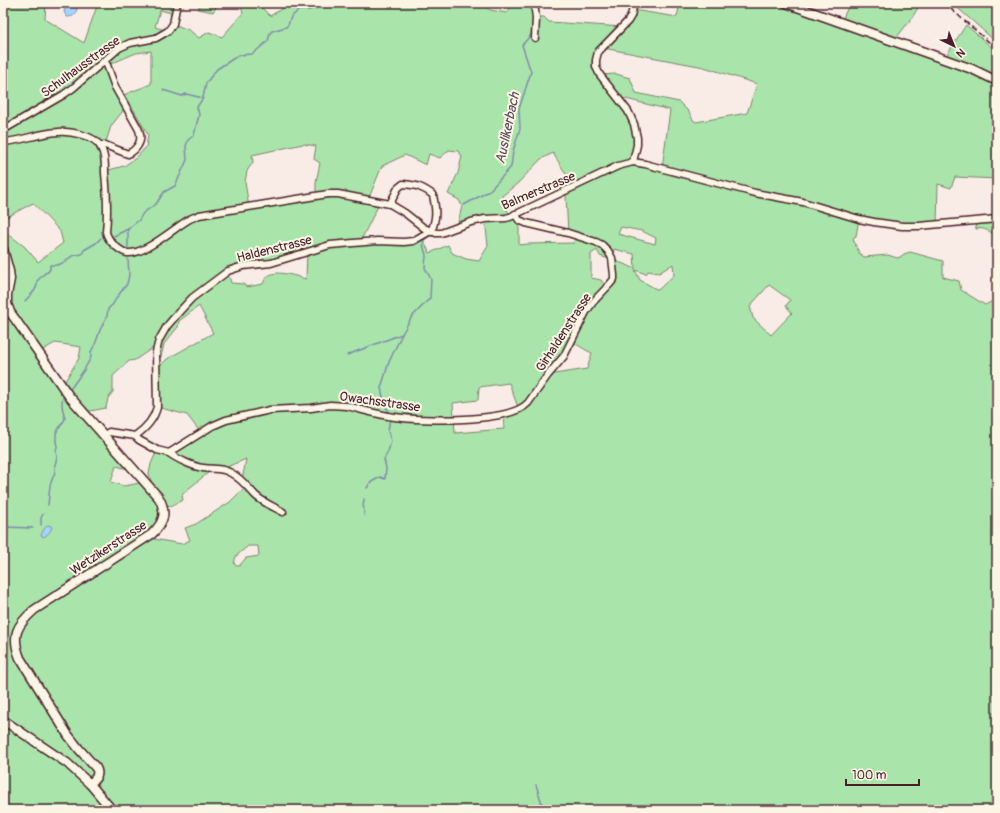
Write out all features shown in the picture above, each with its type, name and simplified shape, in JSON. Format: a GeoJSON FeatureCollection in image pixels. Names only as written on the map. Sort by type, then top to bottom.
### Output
{"type":"FeatureCollection","features":[{"type":"Feature","properties":{"kind":"street","name":"Schulhausstrasse"},"geometry":{"type":"LineString","coordinates":[[3,130],[73,88],[119,48],[130,43],[156,38],[168,31],[173,24],[177,3]]}},
{"type":"Feature","properties":{"kind":"street"},"geometry":{"type":"LineString","coordinates":[[534,3],[536,18],[535,38]]}},
{"type":"Feature","properties":{"kind":"street"},"geometry":{"type":"LineString","coordinates":[[633,162],[637,138],[634,124],[628,111],[600,75],[596,67],[596,60],[598,52],[628,21],[631,16],[634,3]]}},
{"type":"Feature","properties":{"kind":"street"},"geometry":{"type":"LineString","coordinates":[[786,3],[972,69],[997,81]]}},
{"type":"Feature","properties":{"kind":"street"},"geometry":{"type":"LineString","coordinates":[[100,146],[105,145],[128,154],[133,151],[140,142],[138,128],[115,87],[107,65],[104,61]]}},
{"type":"Feature","properties":{"kind":"street"},"geometry":{"type":"LineString","coordinates":[[3,142],[44,133],[68,132],[79,134],[96,141],[100,146],[104,158],[108,204],[106,235],[108,239],[120,250],[128,253],[145,249],[188,220],[199,215],[328,194],[338,194],[390,204],[405,213],[420,226],[430,231],[436,217],[436,212],[433,195],[428,191],[416,185],[403,184],[394,194],[390,204]]}},
{"type":"Feature","properties":{"kind":"street","name":"Balmerstrasse"},"geometry":{"type":"LineString","coordinates":[[430,231],[441,233],[470,222],[485,219],[506,218],[618,166],[633,162],[646,164],[755,193],[803,202],[874,222],[902,226],[919,226],[997,219]]}},
{"type":"Feature","properties":{"kind":"street","name":"Girhaldenstrasse"},"geometry":{"type":"LineString","coordinates":[[515,214],[519,220],[526,223],[568,233],[602,244],[612,258],[614,275],[614,279],[586,312],[564,356],[524,407]]}},
{"type":"Feature","properties":{"kind":"street","name":"Haldenstrasse"},"geometry":{"type":"LineString","coordinates":[[134,436],[141,432],[150,423],[156,413],[156,352],[159,340],[167,326],[192,298],[228,271],[243,266],[272,263],[330,245],[377,241],[413,241],[430,231]]}},
{"type":"Feature","properties":{"kind":"street","name":"Wetzikerstrasse"},"geometry":{"type":"LineString","coordinates":[[3,249],[8,264],[6,279],[7,304],[10,312],[62,386],[159,498],[164,509],[162,523],[147,538],[34,610],[25,617],[17,632],[16,646],[20,658],[68,735],[98,770],[96,778],[90,784]]}},
{"type":"Feature","properties":{"kind":"street","name":"Owachsstrasse"},"geometry":{"type":"LineString","coordinates":[[169,453],[212,426],[226,420],[270,410],[311,408],[330,405],[401,418],[452,420],[487,417],[519,410],[524,407]]}},
{"type":"Feature","properties":{"kind":"street"},"geometry":{"type":"LineString","coordinates":[[104,435],[109,432],[134,436],[153,448],[169,453],[174,457],[196,467],[222,469],[231,473],[242,481],[256,496],[267,504],[283,512]]}},
{"type":"Feature","properties":{"kind":"street"},"geometry":{"type":"LineString","coordinates":[[3,720],[67,763],[90,784],[112,810]]}},
{"type":"Feature","properties":{"kind":"green space"},"geometry":{"type":"Polygon","coordinates":[[[3,3],[46,3],[45,19],[84,43],[98,3],[177,3],[175,14],[160,10],[155,27],[168,31],[173,24],[189,30],[199,38],[209,32],[222,37],[243,13],[241,7],[236,3],[264,3],[262,8],[270,16],[291,3],[481,3],[490,10],[507,13],[513,3],[534,3],[536,17],[544,17],[549,22],[623,27],[633,10],[677,17],[680,3],[792,3],[841,22],[850,3],[921,3],[894,41],[944,59],[966,25],[997,52],[997,179],[955,177],[951,188],[938,184],[937,224],[919,226],[859,219],[856,236],[853,239],[859,253],[864,257],[888,255],[897,258],[910,252],[943,261],[943,277],[959,281],[961,290],[985,305],[991,302],[997,295],[997,810],[3,810],[3,304],[7,304],[10,279],[3,249],[3,233],[7,233],[25,247],[38,262],[63,243],[60,231],[33,203],[3,219],[3,3]],[[603,48],[596,60],[600,75],[616,74],[630,78],[636,93],[679,102],[696,122],[747,113],[757,84],[704,67],[603,48]],[[151,51],[136,53],[108,65],[121,96],[151,84],[151,51]],[[618,97],[628,111],[637,138],[633,162],[662,168],[670,110],[618,97]],[[131,105],[126,107],[111,126],[105,145],[101,146],[105,171],[124,166],[136,158],[146,147],[148,135],[131,105]],[[303,144],[252,155],[253,162],[247,171],[245,182],[249,207],[316,196],[316,182],[320,163],[314,159],[316,146],[303,144]],[[449,150],[440,158],[429,154],[426,165],[405,155],[382,166],[368,200],[380,202],[360,242],[404,242],[421,237],[430,253],[448,245],[452,253],[466,259],[479,261],[488,246],[485,219],[457,227],[462,206],[459,200],[448,194],[458,173],[462,156],[458,151],[449,150]],[[553,153],[541,159],[518,183],[502,196],[510,217],[519,220],[519,245],[574,243],[575,235],[568,233],[566,196],[564,192],[574,187],[553,153]],[[621,227],[618,234],[655,244],[656,238],[642,231],[621,227]],[[614,249],[613,258],[609,259],[600,256],[597,250],[591,254],[591,278],[601,280],[607,288],[614,279],[613,264],[616,261],[635,269],[634,254],[614,249]],[[307,252],[228,272],[231,283],[243,284],[247,287],[263,284],[264,280],[270,275],[279,273],[306,279],[307,252]],[[673,264],[659,273],[648,271],[646,274],[635,270],[640,280],[658,290],[674,275],[673,264]],[[769,285],[750,306],[753,318],[771,335],[792,313],[786,306],[790,300],[769,285]],[[199,306],[179,321],[178,327],[164,344],[161,357],[159,359],[156,347],[135,360],[129,361],[113,376],[113,392],[108,398],[106,408],[85,412],[136,471],[116,466],[111,482],[124,486],[145,482],[153,487],[149,474],[151,464],[157,450],[165,453],[201,433],[187,415],[157,407],[159,367],[167,359],[213,333],[199,306]],[[571,341],[548,375],[587,369],[592,353],[571,341]],[[55,343],[39,352],[62,386],[79,358],[81,347],[55,343]],[[509,383],[479,387],[478,400],[453,403],[455,433],[504,429],[503,414],[519,410],[509,383]],[[246,459],[222,469],[214,468],[182,495],[183,500],[171,506],[162,504],[163,517],[148,538],[182,544],[190,540],[185,528],[196,524],[230,502],[248,486],[242,481],[246,459]],[[248,546],[236,556],[234,563],[236,566],[239,566],[246,558],[259,556],[258,546],[248,546]]]}},
{"type":"Feature","properties":{"kind":"green space"},"geometry":{"type":"Polygon","coordinates":[[[202,3],[219,3],[213,12],[198,9],[202,3]]]}},
{"type":"Feature","properties":{"kind":"green space"},"geometry":{"type":"Polygon","coordinates":[[[952,3],[997,3],[997,43],[995,41],[952,3]]]}},
{"type":"Feature","properties":{"kind":"green space"},"geometry":{"type":"Polygon","coordinates":[[[997,219],[997,237],[985,229],[976,229],[975,223],[997,219]]]}},
{"type":"Feature","properties":{"kind":"water"},"geometry":{"type":"Polygon","coordinates":[[[69,3],[76,5],[77,9],[75,15],[67,17],[64,12],[69,3]]]}},
{"type":"Feature","properties":{"kind":"water"},"geometry":{"type":"Polygon","coordinates":[[[49,525],[52,527],[51,530],[43,537],[41,535],[45,528],[49,525]]]}},
{"type":"Feature","properties":{"kind":"waterway"},"geometry":{"type":"LineString","coordinates":[[128,247],[128,229],[139,220],[143,213],[156,204],[164,192],[175,186],[187,160],[186,146],[188,140],[194,135],[199,115],[197,107],[203,98],[206,83],[217,69],[239,55],[252,54],[268,41],[272,31],[286,27],[291,17],[299,10],[309,10],[319,7],[321,3]]}},
{"type":"Feature","properties":{"kind":"waterway","name":"Auslikerbach"},"geometry":{"type":"LineString","coordinates":[[464,205],[489,191],[511,167],[513,151],[520,129],[519,109],[531,72],[522,45],[531,35],[533,16]]}},
{"type":"Feature","properties":{"kind":"waterway"},"geometry":{"type":"LineString","coordinates":[[163,90],[182,96],[186,94],[203,98]]}},
{"type":"Feature","properties":{"kind":"waterway"},"geometry":{"type":"LineString","coordinates":[[114,236],[128,229]]}},
{"type":"Feature","properties":{"kind":"waterway","name":"Auslikerbach"},"geometry":{"type":"LineString","coordinates":[[390,413],[385,406],[381,388],[389,362],[411,318],[430,298],[431,279],[425,268],[426,255],[423,245],[424,240],[428,237]]}},
{"type":"Feature","properties":{"kind":"waterway"},"geometry":{"type":"LineString","coordinates":[[25,301],[32,294],[36,287],[37,281],[48,272],[50,265],[63,263],[72,256],[82,254],[84,250],[96,243],[101,238]]}},
{"type":"Feature","properties":{"kind":"waterway"},"geometry":{"type":"LineString","coordinates":[[71,388],[91,357],[91,352],[107,316],[108,309],[127,284],[129,275],[128,259]]}},
{"type":"Feature","properties":{"kind":"waterway"},"geometry":{"type":"LineString","coordinates":[[347,355],[402,334]]}},
{"type":"Feature","properties":{"kind":"waterway"},"geometry":{"type":"LineString","coordinates":[[48,505],[50,485],[55,472],[57,457],[56,433],[65,419],[62,404],[64,395]]}},
{"type":"Feature","properties":{"kind":"waterway"},"geometry":{"type":"LineString","coordinates":[[367,488],[370,483],[380,477],[385,479],[386,468],[384,459],[391,441],[388,431],[390,419]]}},
{"type":"Feature","properties":{"kind":"waterway"},"geometry":{"type":"LineString","coordinates":[[364,499],[364,515]]}},
{"type":"Feature","properties":{"kind":"waterway"},"geometry":{"type":"LineString","coordinates":[[41,525],[41,518],[43,514]]}},
{"type":"Feature","properties":{"kind":"waterway"},"geometry":{"type":"LineString","coordinates":[[3,527],[33,528]]}},
{"type":"Feature","properties":{"kind":"waterway"},"geometry":{"type":"LineString","coordinates":[[536,785],[544,810]]}},
{"type":"Feature","properties":{"kind":"railway"},"geometry":{"type":"LineString","coordinates":[[944,3],[997,49]]}}]}
